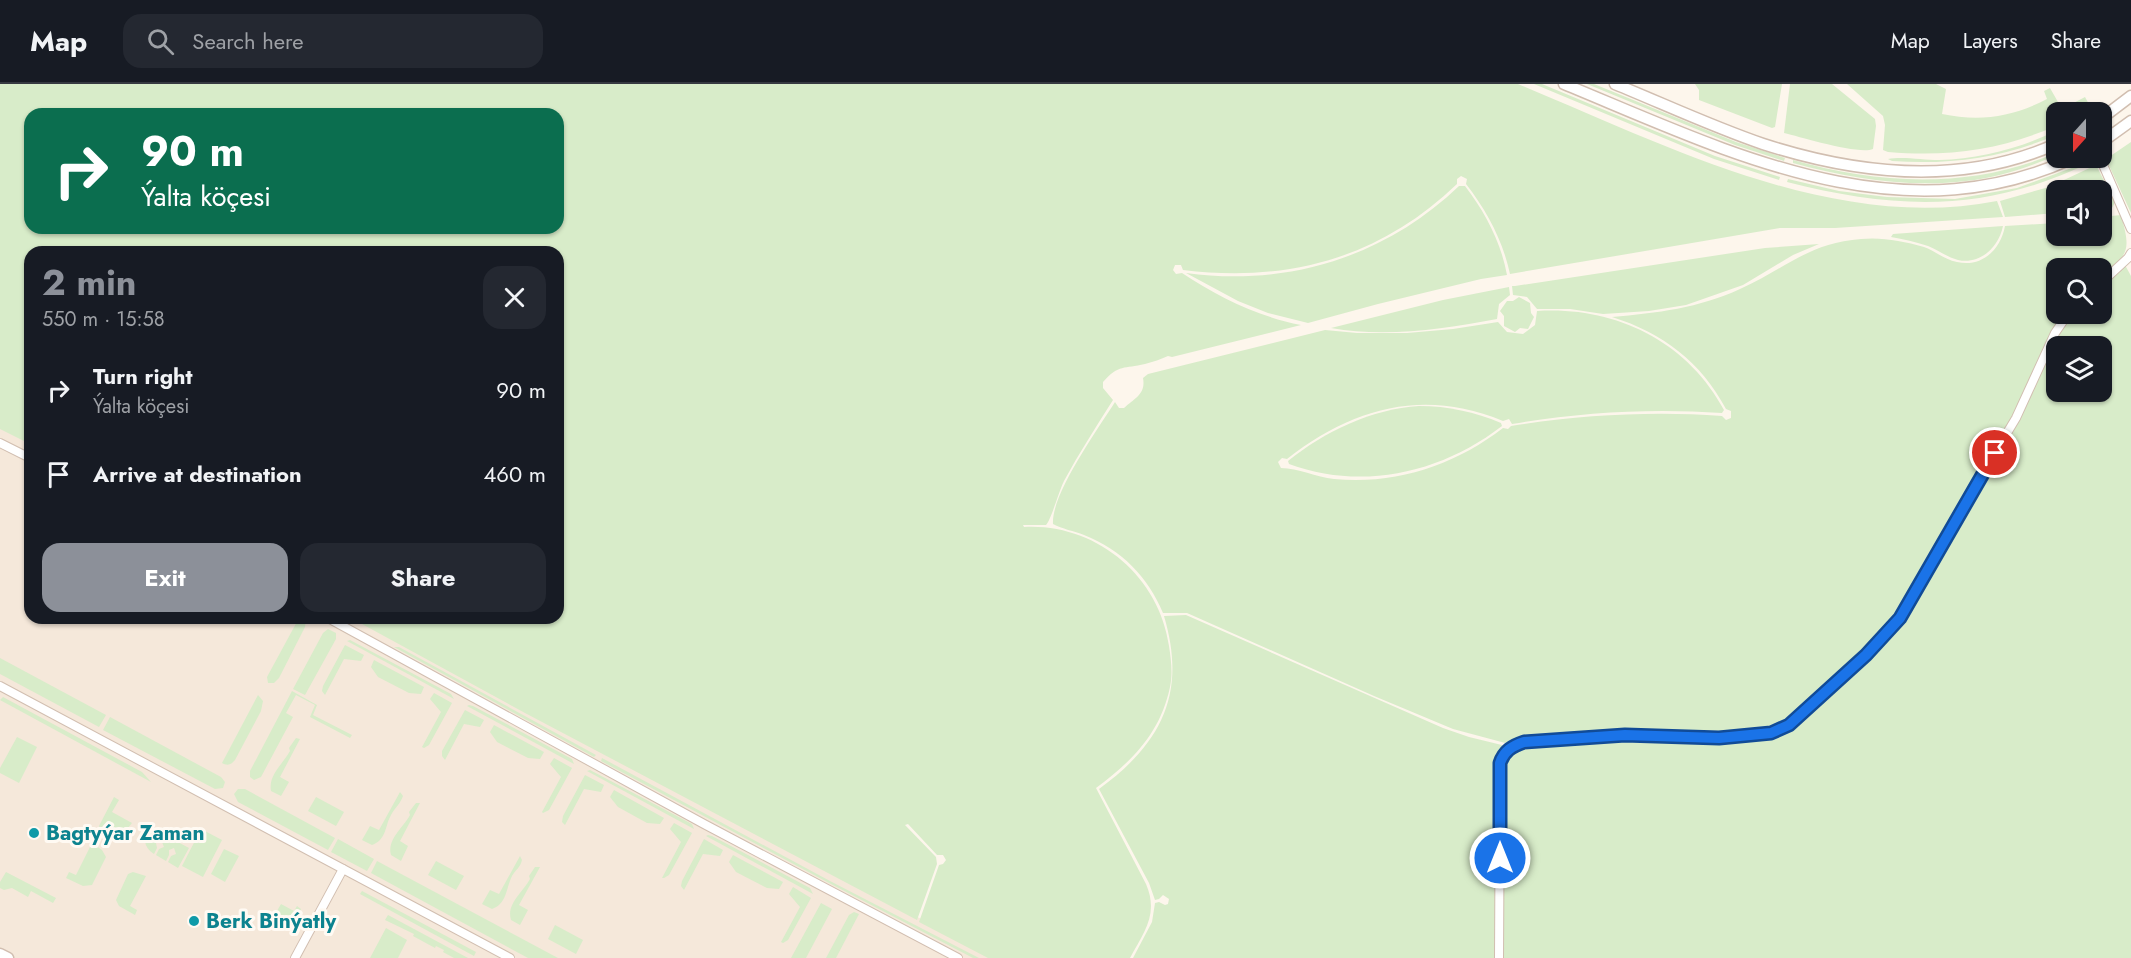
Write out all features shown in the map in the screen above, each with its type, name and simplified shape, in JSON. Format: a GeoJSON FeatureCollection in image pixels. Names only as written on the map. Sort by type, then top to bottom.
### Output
{"type":"FeatureCollection","features":[{"type":"Feature","properties":{"kind":"street"},"geometry":{"type":"LineString","coordinates":[[1564,84],[1754,160],[1824,179],[1874,188],[1924,191],[1978,188],[2019,178],[2046,168]]}},
{"type":"Feature","properties":{"kind":"street"},"geometry":{"type":"LineString","coordinates":[[1615,84],[1760,143],[1852,165],[1914,172],[1958,171],[1998,164],[2046,147]]}},
{"type":"Feature","properties":{"kind":"street"},"geometry":{"type":"LineString","coordinates":[[2112,110],[2131,96]]}},
{"type":"Feature","properties":{"kind":"street"},"geometry":{"type":"LineString","coordinates":[[2112,135],[2131,121]]}},
{"type":"Feature","properties":{"kind":"street"},"geometry":{"type":"LineString","coordinates":[[2104,168],[2131,229]]}},
{"type":"Feature","properties":{"kind":"street"},"geometry":{"type":"LineString","coordinates":[[2112,273],[2131,253]]}},
{"type":"Feature","properties":{"kind":"street"},"geometry":{"type":"LineString","coordinates":[[1499,958],[1500,766],[1505,753],[1513,746],[1524,742],[1625,735],[1719,738],[1771,733],[1789,725],[1879,642],[1908,608],[1968,498],[2016,418],[2061,324]]}},
{"type":"Feature","properties":{"kind":"street"},"geometry":{"type":"LineString","coordinates":[[0,443],[24,455]]}},
{"type":"Feature","properties":{"kind":"street"},"geometry":{"type":"LineString","coordinates":[[339,624],[694,819],[958,958]]}},
{"type":"Feature","properties":{"kind":"street"},"geometry":{"type":"LineString","coordinates":[[0,686],[510,958]]}},
{"type":"Feature","properties":{"kind":"street"},"geometry":{"type":"LineString","coordinates":[[295,958],[343,869]]}},
{"type":"Feature","properties":{"kind":"street"},"geometry":{"type":"LineString","coordinates":[[0,954],[8,958]]}},
{"type":"Feature","properties":{"kind":"shaded area"},"geometry":{"type":"Polygon","coordinates":[[[0,424],[24,437],[24,624],[372,624],[994,958],[0,958],[0,424]]]}},
{"type":"Feature","properties":{"kind":"green space"},"geometry":{"type":"Polygon","coordinates":[[[0,84],[1518,84],[1691,156],[1812,194],[1874,205],[1935,208],[1997,201],[2003,217],[1835,228],[1780,228],[1510,274],[1493,227],[1466,184],[1467,179],[1461,176],[1457,179],[1457,184],[1427,209],[1396,230],[1364,247],[1331,260],[1296,268],[1259,272],[1222,273],[1183,270],[1181,265],[1175,265],[1173,270],[1176,274],[1182,273],[1239,305],[1270,317],[1301,325],[1172,357],[1168,356],[1113,372],[1103,382],[1103,388],[1113,400],[1064,481],[1048,522],[1046,525],[1023,525],[1024,527],[1050,528],[1075,534],[1098,544],[1119,558],[1137,576],[1152,597],[1163,620],[1171,666],[1171,682],[1165,704],[1159,719],[1143,745],[1133,757],[1096,788],[1150,895],[1148,922],[1130,958],[988,958],[919,922],[939,865],[946,860],[943,855],[937,855],[908,824],[905,825],[936,857],[937,864],[917,920],[525,713],[362,624],[564,624],[564,246],[24,246],[24,441],[0,429],[0,84]]]}},
{"type":"Feature","properties":{"kind":"green space"},"geometry":{"type":"Polygon","coordinates":[[[1534,84],[1542,84],[1715,156],[1780,177],[1779,180],[1714,159],[1534,84]]]}},
{"type":"Feature","properties":{"kind":"green space"},"geometry":{"type":"Polygon","coordinates":[[[1587,84],[1594,84],[1736,142],[1785,158],[1784,161],[1735,145],[1587,84]]]}},
{"type":"Feature","properties":{"kind":"green space"},"geometry":{"type":"Polygon","coordinates":[[[1695,84],[1782,84],[1775,127],[1772,128],[1699,100],[1699,90],[1695,84]]]}},
{"type":"Feature","properties":{"kind":"green space"},"geometry":{"type":"Polygon","coordinates":[[[1790,84],[1832,84],[1875,119],[1873,149],[1843,148],[1784,133],[1790,84]]]}},
{"type":"Feature","properties":{"kind":"green space"},"geometry":{"type":"Polygon","coordinates":[[[1847,84],[1936,84],[1946,89],[1942,114],[1970,118],[2009,114],[2022,110],[2047,99],[2044,91],[2050,88],[2058,102],[2046,102],[2046,130],[1995,146],[1954,152],[1911,153],[1883,150],[1885,125],[1883,116],[1847,84]]]}},
{"type":"Feature","properties":{"kind":"green space"},"geometry":{"type":"Polygon","coordinates":[[[2085,97],[2088,102],[2075,102],[2085,97]]]}},
{"type":"Feature","properties":{"kind":"green space"},"geometry":{"type":"Polygon","coordinates":[[[2046,135],[2046,139],[2036,143],[1976,158],[1935,162],[1888,159],[1939,160],[1970,157],[2028,143],[2046,135]]]}},
{"type":"Feature","properties":{"kind":"green space"},"geometry":{"type":"Polygon","coordinates":[[[2131,142],[2131,213],[2110,168],[2112,168],[2112,155],[2131,142]]]}},
{"type":"Feature","properties":{"kind":"green space"},"geometry":{"type":"Polygon","coordinates":[[[2046,157],[2046,160],[2009,173],[1977,180],[1944,183],[1900,182],[1856,177],[1793,163],[1793,160],[1859,175],[1926,179],[1959,178],[2024,165],[2046,157]]]}},
{"type":"Feature","properties":{"kind":"green space"},"geometry":{"type":"Polygon","coordinates":[[[2077,168],[2015,191],[1941,202],[1867,198],[1787,182],[1788,179],[1839,191],[1887,197],[1955,199],[2017,188],[2077,168]]]}},
{"type":"Feature","properties":{"kind":"green space"},"geometry":{"type":"Polygon","coordinates":[[[2090,168],[2098,168],[2104,180],[2064,180],[2090,168]]]}},
{"type":"Feature","properties":{"kind":"green space"},"geometry":{"type":"Polygon","coordinates":[[[1459,186],[1465,186],[1485,217],[1501,251],[1507,275],[1481,279],[1308,323],[1268,313],[1238,301],[1186,273],[1224,276],[1261,275],[1297,270],[1333,261],[1399,232],[1430,211],[1459,186]]]}},
{"type":"Feature","properties":{"kind":"green space"},"geometry":{"type":"Polygon","coordinates":[[[2046,188],[2046,214],[2005,217],[2000,201],[2046,188]]]}},
{"type":"Feature","properties":{"kind":"green space"},"geometry":{"type":"Polygon","coordinates":[[[2121,215],[2127,244],[2123,256],[2112,268],[2112,258],[2046,258],[2046,324],[2057,324],[2050,336],[2046,336],[2046,343],[2018,408],[1947,528],[1904,608],[1863,653],[1781,727],[1756,732],[1718,735],[1520,740],[1509,744],[1453,729],[1187,613],[1163,613],[1150,588],[1122,557],[1098,541],[1053,524],[1059,496],[1087,445],[1115,402],[1119,408],[1124,408],[1139,395],[1143,388],[1143,378],[1148,374],[1325,330],[1357,333],[1407,333],[1498,322],[1507,332],[1523,334],[1535,325],[1537,311],[1566,311],[1621,322],[1669,347],[1709,386],[1724,410],[1722,413],[1617,412],[1512,424],[1509,419],[1503,421],[1473,411],[1445,406],[1417,405],[1390,408],[1337,427],[1287,459],[1282,458],[1278,462],[1281,468],[1334,479],[1380,479],[1424,470],[1445,462],[1503,428],[1508,429],[1511,426],[1616,415],[1669,414],[1722,416],[1726,420],[1731,418],[1731,411],[1726,409],[1705,377],[1679,351],[1648,332],[1612,317],[1661,311],[1709,301],[1740,289],[1811,251],[1842,241],[1885,239],[1900,241],[1924,247],[1953,261],[1966,263],[1989,255],[1999,242],[2005,226],[2046,224],[2046,246],[2112,246],[2112,216],[2121,215]]]}},
{"type":"Feature","properties":{"kind":"green space"},"geometry":{"type":"Polygon","coordinates":[[[2003,226],[1997,241],[1987,253],[1974,260],[1966,261],[1954,259],[1923,245],[1891,237],[1893,234],[2003,226]]]}},
{"type":"Feature","properties":{"kind":"green space"},"geometry":{"type":"Polygon","coordinates":[[[1819,244],[1793,255],[1743,285],[1686,305],[1649,311],[1603,314],[1570,309],[1537,309],[1527,297],[1513,295],[1512,286],[1765,248],[1819,244]]]}},
{"type":"Feature","properties":{"kind":"green space"},"geometry":{"type":"Polygon","coordinates":[[[2125,265],[2131,276],[2131,958],[1502,958],[1502,771],[1508,754],[1525,746],[1624,738],[1690,741],[1790,728],[1839,685],[1893,632],[2046,357],[2046,402],[2112,402],[2112,336],[2058,336],[2064,324],[2112,324],[2112,276],[2125,265]]]}},
{"type":"Feature","properties":{"kind":"green space"},"geometry":{"type":"Polygon","coordinates":[[[1509,287],[1510,295],[1499,304],[1497,319],[1414,331],[1372,332],[1331,328],[1443,300],[1509,287]]]}},
{"type":"Feature","properties":{"kind":"green space"},"geometry":{"type":"Polygon","coordinates":[[[1519,297],[1530,303],[1534,317],[1528,329],[1520,328],[1515,332],[1504,326],[1504,316],[1500,311],[1507,301],[1513,301],[1519,297]]]}},
{"type":"Feature","properties":{"kind":"green space"},"geometry":{"type":"Polygon","coordinates":[[[1419,406],[1451,408],[1501,423],[1502,426],[1453,456],[1400,473],[1344,476],[1317,472],[1289,464],[1288,461],[1302,450],[1350,423],[1384,412],[1419,406]]]}},
{"type":"Feature","properties":{"kind":"green space"},"geometry":{"type":"Polygon","coordinates":[[[1186,615],[1443,728],[1506,746],[1495,769],[1495,958],[1133,958],[1152,922],[1155,903],[1165,905],[1168,904],[1169,899],[1163,895],[1155,900],[1149,883],[1099,789],[1121,772],[1139,753],[1164,714],[1170,692],[1172,669],[1164,616],[1186,615]]]}},
{"type":"Feature","properties":{"kind":"green space"},"geometry":{"type":"Polygon","coordinates":[[[296,624],[305,624],[279,678],[274,683],[268,683],[267,677],[296,624]]]}},
{"type":"Feature","properties":{"kind":"green space"},"geometry":{"type":"Polygon","coordinates":[[[328,629],[336,633],[336,639],[305,695],[293,689],[323,633],[328,629]]]}},
{"type":"Feature","properties":{"kind":"green space"},"geometry":{"type":"Polygon","coordinates":[[[350,640],[451,694],[454,699],[347,641],[350,640]]]}},
{"type":"Feature","properties":{"kind":"green space"},"geometry":{"type":"Polygon","coordinates":[[[345,645],[364,655],[361,661],[344,659],[325,695],[322,691],[323,686],[345,645]]]}},
{"type":"Feature","properties":{"kind":"green space"},"geometry":{"type":"Polygon","coordinates":[[[394,647],[399,647],[596,755],[594,757],[394,647]]]}},
{"type":"Feature","properties":{"kind":"green space"},"geometry":{"type":"Polygon","coordinates":[[[0,658],[106,715],[99,727],[0,674],[0,658]]]}},
{"type":"Feature","properties":{"kind":"green space"},"geometry":{"type":"Polygon","coordinates":[[[374,660],[424,687],[421,694],[409,693],[378,677],[371,667],[374,660]]]}},
{"type":"Feature","properties":{"kind":"green space"},"geometry":{"type":"Polygon","coordinates":[[[292,691],[317,705],[313,715],[352,735],[350,738],[310,717],[315,705],[296,695],[286,713],[293,717],[261,777],[254,780],[250,777],[250,771],[292,691]]]}},
{"type":"Feature","properties":{"kind":"green space"},"geometry":{"type":"Polygon","coordinates":[[[434,693],[452,703],[429,745],[424,748],[422,747],[441,712],[430,699],[434,693]]]}},
{"type":"Feature","properties":{"kind":"green space"},"geometry":{"type":"Polygon","coordinates":[[[258,695],[263,701],[261,711],[235,760],[229,764],[222,763],[258,695]]]}},
{"type":"Feature","properties":{"kind":"green space"},"geometry":{"type":"Polygon","coordinates":[[[3,697],[142,772],[151,782],[0,700],[3,697]]]}},
{"type":"Feature","properties":{"kind":"green space"},"geometry":{"type":"Polygon","coordinates":[[[467,706],[572,759],[574,764],[467,706]]]}},
{"type":"Feature","properties":{"kind":"green space"},"geometry":{"type":"Polygon","coordinates":[[[465,710],[484,720],[480,727],[464,724],[445,760],[442,751],[465,710]]]}},
{"type":"Feature","properties":{"kind":"green space"},"geometry":{"type":"Polygon","coordinates":[[[110,717],[221,777],[225,782],[223,788],[215,789],[103,730],[110,717]]]}},
{"type":"Feature","properties":{"kind":"green space"},"geometry":{"type":"Polygon","coordinates":[[[494,725],[544,752],[540,759],[528,758],[497,742],[490,732],[494,725]]]}},
{"type":"Feature","properties":{"kind":"green space"},"geometry":{"type":"Polygon","coordinates":[[[17,737],[37,747],[19,783],[0,773],[0,768],[17,737]]]}},
{"type":"Feature","properties":{"kind":"green space"},"geometry":{"type":"Polygon","coordinates":[[[296,738],[300,739],[280,777],[289,782],[281,796],[271,791],[272,780],[296,738]]]}},
{"type":"Feature","properties":{"kind":"green space"},"geometry":{"type":"Polygon","coordinates":[[[554,758],[572,768],[549,810],[543,813],[561,777],[550,764],[554,758]]]}},
{"type":"Feature","properties":{"kind":"green space"},"geometry":{"type":"Polygon","coordinates":[[[602,758],[830,881],[979,958],[973,958],[829,883],[601,761],[602,758]]]}},
{"type":"Feature","properties":{"kind":"green space"},"geometry":{"type":"Polygon","coordinates":[[[590,770],[692,824],[694,829],[587,771],[590,770]]]}},
{"type":"Feature","properties":{"kind":"green space"},"geometry":{"type":"Polygon","coordinates":[[[585,775],[604,785],[601,792],[584,789],[565,825],[562,822],[563,816],[585,775]]]}},
{"type":"Feature","properties":{"kind":"green space"},"geometry":{"type":"Polygon","coordinates":[[[238,789],[245,789],[335,838],[328,850],[238,802],[234,794],[238,789]]]}},
{"type":"Feature","properties":{"kind":"green space"},"geometry":{"type":"Polygon","coordinates":[[[614,790],[664,818],[660,824],[647,823],[618,807],[610,797],[614,790]]]}},
{"type":"Feature","properties":{"kind":"green space"},"geometry":{"type":"Polygon","coordinates":[[[400,792],[402,799],[388,821],[380,840],[372,845],[362,840],[370,826],[379,830],[400,792]]]}},
{"type":"Feature","properties":{"kind":"green space"},"geometry":{"type":"Polygon","coordinates":[[[114,797],[119,800],[112,812],[132,823],[123,834],[111,836],[102,832],[99,826],[114,797]]]}},
{"type":"Feature","properties":{"kind":"green space"},"geometry":{"type":"Polygon","coordinates":[[[316,797],[344,812],[336,826],[308,811],[316,797]]]}},
{"type":"Feature","properties":{"kind":"green space"},"geometry":{"type":"Polygon","coordinates":[[[416,803],[420,803],[400,841],[408,846],[401,861],[391,855],[391,844],[416,803]]]}},
{"type":"Feature","properties":{"kind":"green space"},"geometry":{"type":"Polygon","coordinates":[[[674,823],[692,833],[669,875],[662,878],[681,842],[670,829],[674,823]]]}},
{"type":"Feature","properties":{"kind":"green space"},"geometry":{"type":"Polygon","coordinates":[[[148,826],[189,848],[178,868],[168,862],[171,856],[176,854],[174,848],[169,850],[166,861],[156,855],[159,849],[164,847],[162,842],[156,843],[157,848],[154,854],[148,848],[145,834],[148,826]]]}},
{"type":"Feature","properties":{"kind":"green space"},"geometry":{"type":"Polygon","coordinates":[[[201,829],[222,840],[203,877],[182,866],[201,829]]]}},
{"type":"Feature","properties":{"kind":"green space"},"geometry":{"type":"Polygon","coordinates":[[[706,836],[810,888],[813,894],[706,836]]]}},
{"type":"Feature","properties":{"kind":"green space"},"geometry":{"type":"Polygon","coordinates":[[[338,839],[374,859],[367,871],[331,852],[338,839]]]}},
{"type":"Feature","properties":{"kind":"green space"},"geometry":{"type":"Polygon","coordinates":[[[704,839],[723,850],[720,856],[703,854],[684,890],[681,886],[682,881],[704,839]]]}},
{"type":"Feature","properties":{"kind":"green space"},"geometry":{"type":"Polygon","coordinates":[[[92,843],[102,850],[106,857],[92,885],[83,886],[66,878],[69,872],[76,875],[92,843]]]}},
{"type":"Feature","properties":{"kind":"green space"},"geometry":{"type":"Polygon","coordinates":[[[224,849],[239,856],[225,882],[211,874],[224,849]]]}},
{"type":"Feature","properties":{"kind":"green space"},"geometry":{"type":"Polygon","coordinates":[[[733,855],[783,882],[779,889],[767,888],[736,872],[729,862],[733,855]]]}},
{"type":"Feature","properties":{"kind":"green space"},"geometry":{"type":"Polygon","coordinates":[[[520,856],[521,863],[512,876],[501,903],[492,909],[482,904],[490,890],[499,894],[520,856]]]}},
{"type":"Feature","properties":{"kind":"green space"},"geometry":{"type":"Polygon","coordinates":[[[377,861],[558,958],[528,958],[371,873],[377,861]]]}},
{"type":"Feature","properties":{"kind":"green space"},"geometry":{"type":"Polygon","coordinates":[[[436,861],[464,876],[456,890],[428,875],[436,861]]]}},
{"type":"Feature","properties":{"kind":"green space"},"geometry":{"type":"Polygon","coordinates":[[[535,867],[540,867],[519,905],[528,910],[520,925],[511,920],[511,909],[535,867]]]}},
{"type":"Feature","properties":{"kind":"green space"},"geometry":{"type":"Polygon","coordinates":[[[6,872],[56,898],[53,903],[31,891],[28,897],[12,888],[4,890],[0,888],[0,882],[6,872]]]}},
{"type":"Feature","properties":{"kind":"green space"},"geometry":{"type":"Polygon","coordinates":[[[133,872],[146,876],[130,906],[137,910],[135,915],[119,906],[116,900],[128,874],[133,872]]]}},
{"type":"Feature","properties":{"kind":"green space"},"geometry":{"type":"Polygon","coordinates":[[[793,887],[811,898],[788,940],[783,943],[781,942],[800,907],[789,894],[793,887]]]}},
{"type":"Feature","properties":{"kind":"green space"},"geometry":{"type":"Polygon","coordinates":[[[362,891],[476,952],[474,956],[360,894],[362,891]]]}},
{"type":"Feature","properties":{"kind":"green space"},"geometry":{"type":"Polygon","coordinates":[[[821,903],[832,909],[806,958],[791,958],[821,903]]]}},
{"type":"Feature","properties":{"kind":"green space"},"geometry":{"type":"Polygon","coordinates":[[[281,904],[294,911],[297,906],[301,909],[291,928],[281,927],[271,921],[281,904]]]}},
{"type":"Feature","properties":{"kind":"green space"},"geometry":{"type":"Polygon","coordinates":[[[854,912],[859,914],[836,958],[826,958],[849,915],[854,912]]]}},
{"type":"Feature","properties":{"kind":"green space"},"geometry":{"type":"Polygon","coordinates":[[[388,915],[468,958],[454,958],[443,952],[444,950],[436,946],[435,948],[413,936],[414,934],[385,920],[388,915]]]}},
{"type":"Feature","properties":{"kind":"green space"},"geometry":{"type":"Polygon","coordinates":[[[555,925],[583,940],[576,954],[548,939],[555,925]]]}},
{"type":"Feature","properties":{"kind":"green space"},"geometry":{"type":"Polygon","coordinates":[[[386,928],[407,940],[398,958],[370,958],[386,928]]]}},
{"type":"Feature","properties":{"kind":"place","name":"Bagtyýar Zaman"},"geometry":{"type":"Point","coordinates":[34,833]}},
{"type":"Feature","properties":{"kind":"place","name":"Berk Binýatly"},"geometry":{"type":"Point","coordinates":[194,921]}},
{"type":"Feature","properties":{"kind":"route"},"geometry":{"type":"LineString","coordinates":[[1500,858],[1500,763],[1505,753],[1513,746],[1524,742],[1625,735],[1719,738],[1771,733],[1789,725],[1866,655],[1892,629],[1908,608],[1995,453]]}}]}
